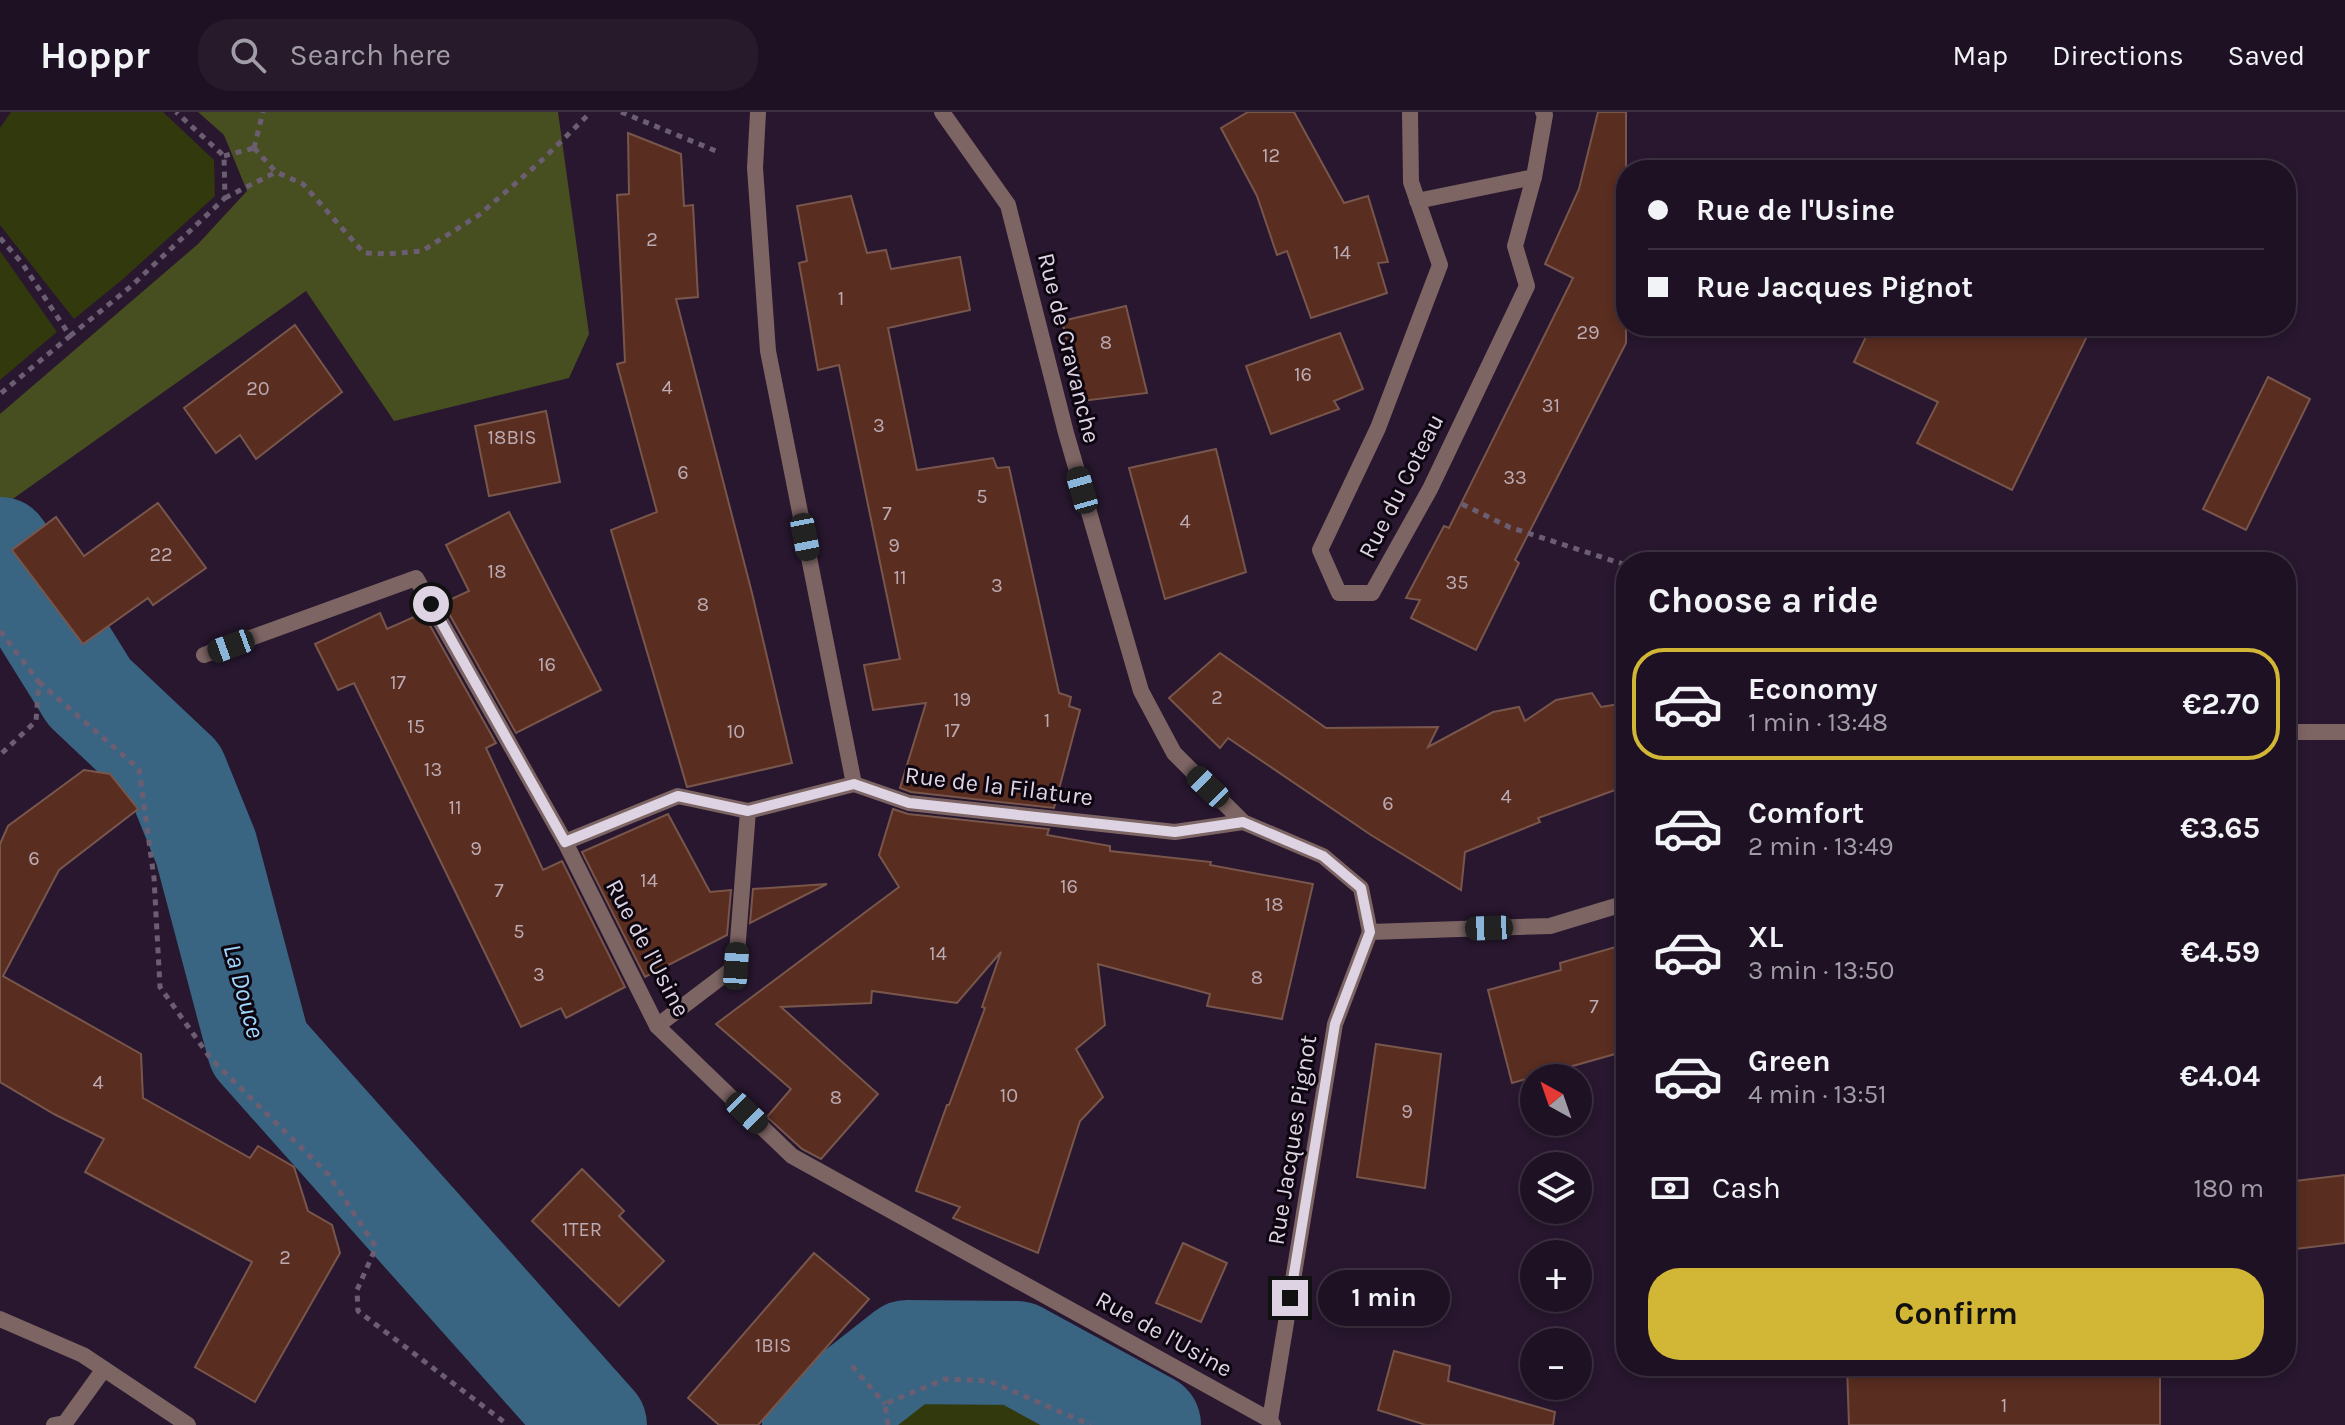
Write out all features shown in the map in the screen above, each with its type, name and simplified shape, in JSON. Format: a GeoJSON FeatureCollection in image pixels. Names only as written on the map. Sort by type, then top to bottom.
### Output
{"type":"FeatureCollection","features":[{"type":"Feature","properties":{"kind":"street"},"geometry":{"type":"LineString","coordinates":[[565,842],[678,796],[748,811],[854,784],[768,351],[755,168],[758,112]]}},
{"type":"Feature","properties":{"kind":"street","name":"Rue de Cravanche"},"geometry":{"type":"LineString","coordinates":[[942,112],[1008,205],[1066,433],[1141,691],[1174,753],[1243,822],[1323,856],[1361,888],[1370,932]]}},
{"type":"Feature","properties":{"kind":"street","name":"Rue du Coteau"},"geometry":{"type":"LineString","coordinates":[[1410,112],[1411,182],[1440,265],[1378,428],[1320,550],[1339,593],[1372,593],[1430,489],[1527,286],[1515,246],[1534,177],[1543,112]]}},
{"type":"Feature","properties":{"kind":"street"},"geometry":{"type":"LineString","coordinates":[[1417,201],[1534,177]]}},
{"type":"Feature","properties":{"kind":"street","name":"Rue de l'Usine"},"geometry":{"type":"LineString","coordinates":[[204,655],[416,578],[565,842],[657,1026],[792,1156],[1272,1422]]}},
{"type":"Feature","properties":{"kind":"street"},"geometry":{"type":"LineString","coordinates":[[2296,732],[2345,732]]}},
{"type":"Feature","properties":{"kind":"street","name":"Rue de la Filature"},"geometry":{"type":"LineString","coordinates":[[854,784],[909,803],[1175,832],[1243,822]]}},
{"type":"Feature","properties":{"kind":"street"},"geometry":{"type":"LineString","coordinates":[[657,1026],[736,966],[748,811]]}},
{"type":"Feature","properties":{"kind":"street"},"geometry":{"type":"LineString","coordinates":[[1370,932],[1550,926],[1616,906]]}},
{"type":"Feature","properties":{"kind":"street","name":"Rue Jacques Pignot"},"geometry":{"type":"LineString","coordinates":[[1272,1422],[1335,1024],[1370,932]]}},
{"type":"Feature","properties":{"kind":"street"},"geometry":{"type":"LineString","coordinates":[[0,1319],[83,1355],[188,1425]]}},
{"type":"Feature","properties":{"kind":"street"},"geometry":{"type":"LineString","coordinates":[[54,1425],[65,1423],[104,1369]]}},
{"type":"Feature","properties":{"kind":"path"},"geometry":{"type":"LineString","coordinates":[[176,112],[224,156],[225,198]]}},
{"type":"Feature","properties":{"kind":"path"},"geometry":{"type":"LineString","coordinates":[[254,148],[263,112]]}},
{"type":"Feature","properties":{"kind":"path"},"geometry":{"type":"LineString","coordinates":[[254,148],[276,172],[303,184],[364,253],[422,251],[479,215],[591,112]]}},
{"type":"Feature","properties":{"kind":"path"},"geometry":{"type":"LineString","coordinates":[[621,112],[755,168]]}},
{"type":"Feature","properties":{"kind":"path"},"geometry":{"type":"LineString","coordinates":[[224,156],[254,148]]}},
{"type":"Feature","properties":{"kind":"path"},"geometry":{"type":"LineString","coordinates":[[0,394],[129,288],[225,198],[276,172]]}},
{"type":"Feature","properties":{"kind":"path"},"geometry":{"type":"LineString","coordinates":[[0,238],[22,263],[70,336]]}},
{"type":"Feature","properties":{"kind":"path"},"geometry":{"type":"LineString","coordinates":[[1430,489],[1509,527],[1616,562]]}},
{"type":"Feature","properties":{"kind":"path"},"geometry":{"type":"LineString","coordinates":[[0,631],[39,682],[139,769],[154,878],[160,987],[211,1059],[328,1174],[376,1247],[357,1290],[358,1311],[508,1425]]}},
{"type":"Feature","properties":{"kind":"path"},"geometry":{"type":"LineString","coordinates":[[0,755],[36,721],[39,682]]}},
{"type":"Feature","properties":{"kind":"path"},"geometry":{"type":"LineString","coordinates":[[852,1366],[885,1404],[888,1425]]}},
{"type":"Feature","properties":{"kind":"path"},"geometry":{"type":"LineString","coordinates":[[885,1404],[945,1379],[989,1381],[1091,1425]]}},
{"type":"Feature","properties":{"kind":"green space"},"geometry":{"type":"Polygon","coordinates":[[[11,112],[163,112],[214,160],[215,196],[74,319],[0,225],[0,128],[11,112]]]}},
{"type":"Feature","properties":{"kind":"green space"},"geometry":{"type":"Polygon","coordinates":[[[198,112],[558,112],[589,334],[569,378],[394,421],[306,291],[0,508],[0,414],[198,244],[247,191],[224,135],[198,112]]]}},
{"type":"Feature","properties":{"kind":"green space"},"geometry":{"type":"Polygon","coordinates":[[[0,251],[57,332],[0,380],[0,251]]]}},
{"type":"Feature","properties":{"kind":"green space"},"geometry":{"type":"Polygon","coordinates":[[[955,1372],[991,1373],[1099,1425],[853,1425],[891,1387],[955,1372]]]}},
{"type":"Feature","properties":{"kind":"building"},"geometry":{"type":"Polygon","coordinates":[[[1248,112],[1294,112],[1344,203],[1368,196],[1388,262],[1378,263],[1387,293],[1311,318],[1287,251],[1277,255],[1257,196],[1221,128],[1248,112]]]}},
{"type":"Feature","properties":{"kind":"building"},"geometry":{"type":"Polygon","coordinates":[[[1598,112],[1626,112],[1626,160],[1616,160],[1616,336],[1626,336],[1626,343],[1515,560],[1519,563],[1476,650],[1411,618],[1420,600],[1406,598],[1444,526],[1449,528],[1573,278],[1545,264],[1579,189],[1598,112]]]}},
{"type":"Feature","properties":{"kind":"building"},"geometry":{"type":"Polygon","coordinates":[[[628,133],[681,154],[684,206],[693,205],[698,297],[676,299],[752,593],[792,763],[687,787],[611,530],[657,512],[617,364],[625,362],[617,195],[629,194],[628,133]]]}},
{"type":"Feature","properties":{"kind":"building"},"geometry":{"type":"Polygon","coordinates":[[[851,196],[867,253],[886,250],[891,269],[960,257],[970,310],[888,328],[917,470],[993,458],[997,468],[1009,467],[1059,693],[1071,697],[1069,706],[1080,710],[1054,808],[911,792],[900,788],[926,703],[873,710],[864,665],[900,659],[839,365],[818,370],[799,263],[807,261],[797,206],[851,196]]]}},
{"type":"Feature","properties":{"kind":"building"},"geometry":{"type":"Polygon","coordinates":[[[1126,306],[1147,393],[1082,401],[1062,321],[1126,306]]]}},
{"type":"Feature","properties":{"kind":"building"},"geometry":{"type":"Polygon","coordinates":[[[295,325],[342,392],[256,459],[240,435],[216,453],[184,408],[295,325]]]}},
{"type":"Feature","properties":{"kind":"building"},"geometry":{"type":"Polygon","coordinates":[[[1340,333],[1363,389],[1334,401],[1339,409],[1271,434],[1246,366],[1340,333]]]}},
{"type":"Feature","properties":{"kind":"building"},"geometry":{"type":"Polygon","coordinates":[[[1866,336],[2087,336],[2012,490],[1917,443],[1938,402],[1854,362],[1866,336]]]}},
{"type":"Feature","properties":{"kind":"building"},"geometry":{"type":"Polygon","coordinates":[[[2268,377],[2310,399],[2246,530],[2203,509],[2268,377]]]}},
{"type":"Feature","properties":{"kind":"building"},"geometry":{"type":"Polygon","coordinates":[[[546,411],[560,482],[489,496],[475,426],[546,411]]]}},
{"type":"Feature","properties":{"kind":"building"},"geometry":{"type":"Polygon","coordinates":[[[1216,449],[1246,572],[1165,599],[1129,468],[1216,449]]]}},
{"type":"Feature","properties":{"kind":"building"},"geometry":{"type":"Polygon","coordinates":[[[158,503],[206,568],[153,605],[148,598],[83,644],[12,550],[56,517],[84,556],[158,503]]]}},
{"type":"Feature","properties":{"kind":"building"},"geometry":{"type":"Polygon","coordinates":[[[509,512],[601,690],[516,733],[443,603],[469,591],[446,545],[509,512]]]}},
{"type":"Feature","properties":{"kind":"building"},"geometry":{"type":"Polygon","coordinates":[[[380,613],[387,629],[423,613],[496,743],[486,748],[543,870],[562,861],[625,987],[566,1018],[561,1008],[521,1027],[354,683],[338,690],[315,644],[380,613]]]}},
{"type":"Feature","properties":{"kind":"building"},"geometry":{"type":"Polygon","coordinates":[[[1220,653],[1326,728],[1438,727],[1428,747],[1493,712],[1519,707],[1525,721],[1556,700],[1592,693],[1601,707],[1616,705],[1616,790],[1538,818],[1540,822],[1465,852],[1461,890],[1371,835],[1228,738],[1220,748],[1169,698],[1220,653]]]}},
{"type":"Feature","properties":{"kind":"building"},"geometry":{"type":"Polygon","coordinates":[[[84,770],[110,774],[138,809],[59,870],[3,976],[141,1054],[143,1098],[250,1158],[258,1146],[294,1167],[308,1211],[332,1225],[340,1253],[255,1402],[195,1367],[252,1262],[85,1172],[104,1139],[0,1082],[0,844],[8,826],[84,770]]]}},
{"type":"Feature","properties":{"kind":"building"},"geometry":{"type":"Polygon","coordinates":[[[893,809],[908,814],[1049,829],[1047,835],[1110,846],[1110,851],[1211,862],[1210,865],[1313,884],[1282,1019],[1207,1006],[1210,994],[1098,964],[1105,1025],[1076,1049],[1103,1097],[1080,1121],[1038,1253],[953,1218],[960,1207],[916,1191],[985,1008],[982,1007],[1001,952],[957,1003],[872,991],[871,1003],[781,1007],[878,1094],[821,1159],[802,1149],[767,1117],[791,1089],[716,1024],[899,887],[879,855],[893,809]]]}},
{"type":"Feature","properties":{"kind":"building"},"geometry":{"type":"Polygon","coordinates":[[[668,814],[710,892],[731,890],[727,935],[645,977],[582,852],[668,814]]]}},
{"type":"Feature","properties":{"kind":"building"},"geometry":{"type":"Polygon","coordinates":[[[827,884],[750,923],[753,889],[827,884]]]}},
{"type":"Feature","properties":{"kind":"building"},"geometry":{"type":"Polygon","coordinates":[[[1616,947],[1616,1054],[1580,1064],[1520,1064],[1520,1081],[1512,1083],[1488,990],[1561,970],[1560,963],[1616,947]]]}},
{"type":"Feature","properties":{"kind":"building"},"geometry":{"type":"Polygon","coordinates":[[[1376,1044],[1441,1054],[1425,1188],[1357,1177],[1376,1044]]]}},
{"type":"Feature","properties":{"kind":"building"},"geometry":{"type":"Polygon","coordinates":[[[582,1169],[624,1211],[619,1216],[664,1261],[619,1306],[532,1221],[582,1169]]]}},
{"type":"Feature","properties":{"kind":"building"},"geometry":{"type":"Polygon","coordinates":[[[2345,1175],[2345,1243],[2296,1249],[2296,1181],[2345,1175]]]}},
{"type":"Feature","properties":{"kind":"building"},"geometry":{"type":"Polygon","coordinates":[[[1183,1243],[1227,1263],[1201,1322],[1156,1303],[1183,1243]]]}},
{"type":"Feature","properties":{"kind":"building"},"geometry":{"type":"Polygon","coordinates":[[[814,1253],[869,1299],[758,1425],[719,1425],[688,1398],[814,1253]]]}},
{"type":"Feature","properties":{"kind":"building"},"geometry":{"type":"Polygon","coordinates":[[[1394,1351],[1450,1366],[1448,1381],[1555,1412],[1553,1425],[1426,1425],[1378,1410],[1394,1351]]]}},
{"type":"Feature","properties":{"kind":"building"},"geometry":{"type":"Polygon","coordinates":[[[1847,1376],[2160,1376],[2160,1425],[1849,1425],[1847,1376]]]}},
{"type":"Feature","properties":{"kind":"waterway","name":"La Douce"},"geometry":{"type":"LineString","coordinates":[[0,549],[89,692],[176,774],[206,848],[259,1048],[595,1425]]}},
{"type":"Feature","properties":{"kind":"waterway","name":"La Douce"},"geometry":{"type":"LineString","coordinates":[[814,1425],[907,1352],[1017,1353],[1149,1425]]}},
{"type":"Feature","properties":{"kind":"route"},"geometry":{"type":"LineString","coordinates":[[431,604],[565,842],[678,796],[748,811],[854,784],[909,803],[1175,832],[1243,822],[1323,856],[1361,888],[1370,932],[1335,1024],[1290,1298]]}}]}
